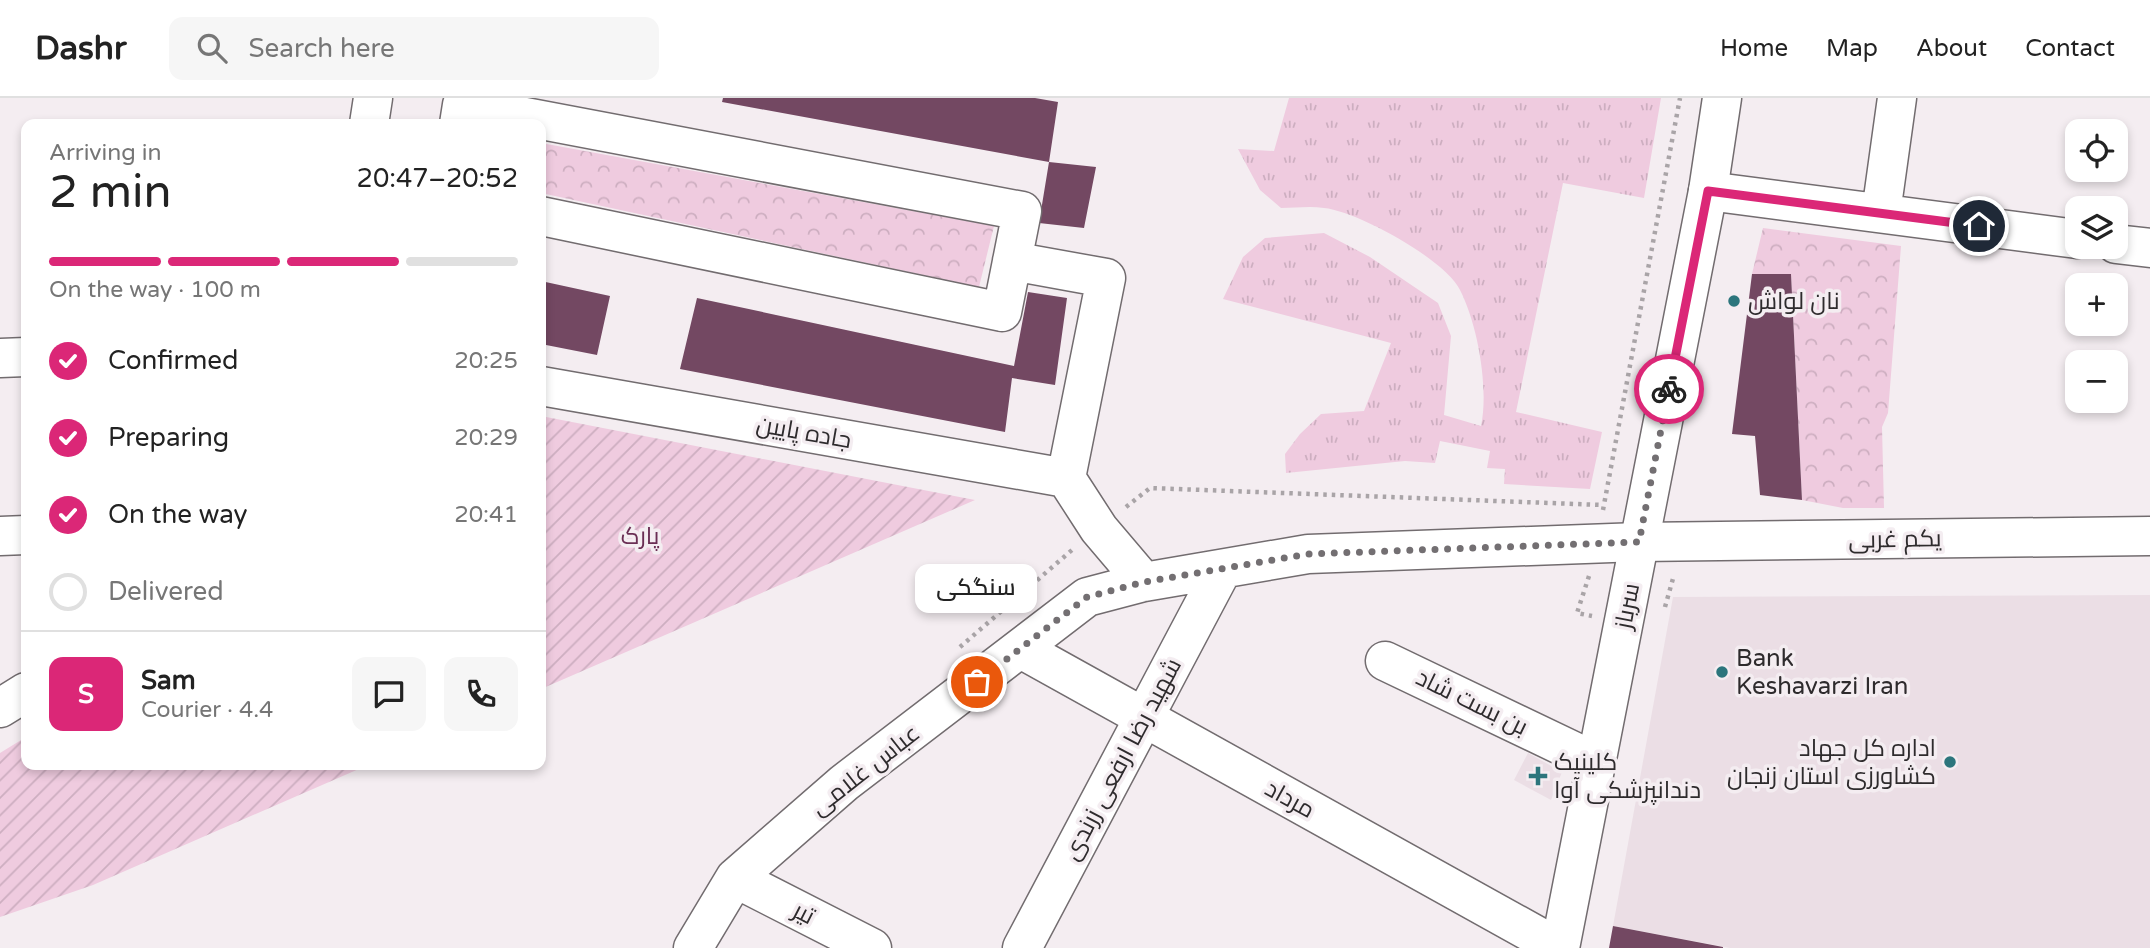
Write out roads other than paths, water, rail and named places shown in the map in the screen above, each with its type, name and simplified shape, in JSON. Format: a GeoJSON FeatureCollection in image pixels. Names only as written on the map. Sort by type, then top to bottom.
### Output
{"type":"FeatureCollection","features":[{"type":"Feature","properties":{"kind":"street"},"geometry":{"type":"LineString","coordinates":[[370,119],[373,98]]}},
{"type":"Feature","properties":{"kind":"street","name":"سرباز"},"geometry":{"type":"LineString","coordinates":[[1542,944],[1596,762],[1708,191],[1722,98]]}},
{"type":"Feature","properties":{"kind":"street"},"geometry":{"type":"LineString","coordinates":[[1881,213],[1897,98]]}},
{"type":"Feature","properties":{"kind":"street"},"geometry":{"type":"LineString","coordinates":[[460,119],[462,106],[531,119]]}},
{"type":"Feature","properties":{"kind":"street"},"geometry":{"type":"LineString","coordinates":[[546,122],[1022,211],[1002,312],[546,217]]}},
{"type":"Feature","properties":{"kind":"street"},"geometry":{"type":"LineString","coordinates":[[1708,191],[2065,237]]}},
{"type":"Feature","properties":{"kind":"street"},"geometry":{"type":"LineString","coordinates":[[2128,245],[2150,248]]}},
{"type":"Feature","properties":{"kind":"street"},"geometry":{"type":"LineString","coordinates":[[1012,261],[1107,278],[1066,478],[1099,528],[1144,582]]}},
{"type":"Feature","properties":{"kind":"street"},"geometry":{"type":"LineString","coordinates":[[0,358],[21,357]]}},
{"type":"Feature","properties":{"kind":"street","name":"جاده پایین"},"geometry":{"type":"LineString","coordinates":[[546,387],[1066,478]]}},
{"type":"Feature","properties":{"kind":"street"},"geometry":{"type":"LineString","coordinates":[[0,536],[21,535]]}},
{"type":"Feature","properties":{"kind":"street","name":"یکم غربی"},"geometry":{"type":"LineString","coordinates":[[1639,542],[2150,536]]}},
{"type":"Feature","properties":{"kind":"street","name":"عباس غلامی"},"geometry":{"type":"LineString","coordinates":[[693,948],[735,878],[844,783],[1087,597],[1144,582],[1308,554],[1639,542]]}},
{"type":"Feature","properties":{"kind":"street","name":"شهید رضا ارفعی زرندی"},"geometry":{"type":"LineString","coordinates":[[1022,948],[1222,570]]}},
{"type":"Feature","properties":{"kind":"street","name":"مرداد"},"geometry":{"type":"LineString","coordinates":[[1021,649],[1542,944]]}},
{"type":"Feature","properties":{"kind":"street","name":"بن بست شاد"},"geometry":{"type":"LineString","coordinates":[[1385,661],[1596,762]]}},
{"type":"Feature","properties":{"kind":"street"},"geometry":{"type":"LineString","coordinates":[[0,708],[21,695]]}},
{"type":"Feature","properties":{"kind":"street","name":"تیر"},"geometry":{"type":"LineString","coordinates":[[735,878],[872,948]]}},
{"type":"Feature","properties":{"kind":"place","name":"نان لواش"},"geometry":{"type":"Point","coordinates":[1734,301]}},
{"type":"Feature","properties":{"kind":"place","name":"Bank Keshavarzi Iran"},"geometry":{"type":"Point","coordinates":[1722,672]}},
{"type":"Feature","properties":{"kind":"place","name":"سنگکی"},"geometry":{"type":"Point","coordinates":[977,682]}},
{"type":"Feature","properties":{"kind":"place","name":"اداره کل جهاد کشاورزی استان زنجان"},"geometry":{"type":"Point","coordinates":[1950,762]}},
{"type":"Feature","properties":{"kind":"place","name":"کلینیک دندانپزشکی آوا"},"geometry":{"type":"Point","coordinates":[1538,776]}},
{"type":"Feature","properties":{"kind":"park label","name":"پارک"},"geometry":{"type":"Point","coordinates":[640,536]}}]}
